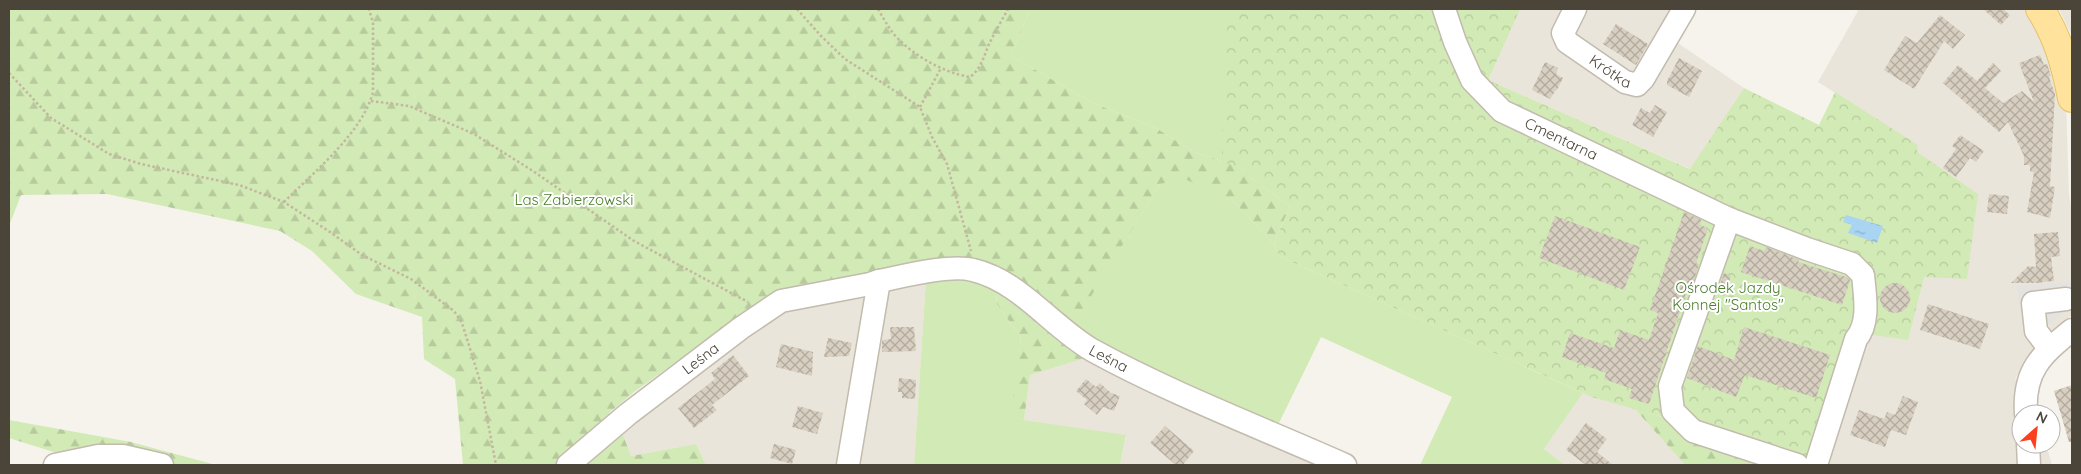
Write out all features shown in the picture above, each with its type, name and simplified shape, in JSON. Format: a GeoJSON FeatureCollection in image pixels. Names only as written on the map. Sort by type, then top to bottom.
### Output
{"type":"FeatureCollection","features":[{"type":"Feature","properties":{"kind":"main road"},"geometry":{"type":"LineString","coordinates":[[2040,9],[2055,35],[2064,56],[2072,98]]}},
{"type":"Feature","properties":{"kind":"street","name":"Cmentarna"},"geometry":{"type":"LineString","coordinates":[[1444,9],[1455,42],[1472,80],[1502,111],[1729,219],[1852,264],[1863,275],[1865,305],[1863,331],[1856,339],[1816,465]]}},
{"type":"Feature","properties":{"kind":"street","name":"Krótka"},"geometry":{"type":"LineString","coordinates":[[1575,9],[1563,33],[1566,42],[1624,82],[1637,85],[1643,79],[1684,9]]}},
{"type":"Feature","properties":{"kind":"street"},"geometry":{"type":"LineString","coordinates":[[1729,219],[1670,386],[1673,411],[1693,431],[1796,465]]}},
{"type":"Feature","properties":{"kind":"street","name":"Leśna"},"geometry":{"type":"LineString","coordinates":[[568,465],[635,408],[781,301],[952,268],[978,271],[994,276],[1091,349],[1174,390],[1345,465]]}},
{"type":"Feature","properties":{"kind":"street"},"geometry":{"type":"LineString","coordinates":[[851,463],[879,281]]}},
{"type":"Feature","properties":{"kind":"street"},"geometry":{"type":"LineString","coordinates":[[2049,348],[2036,331],[2033,303],[2066,299]]}},
{"type":"Feature","properties":{"kind":"street"},"geometry":{"type":"LineString","coordinates":[[2025,404],[2028,377],[2049,348],[2072,330]]}},
{"type":"Feature","properties":{"kind":"street"},"geometry":{"type":"LineString","coordinates":[[55,465],[98,456],[123,456],[162,465]]}},
{"type":"Feature","properties":{"kind":"path"},"geometry":{"type":"LineString","coordinates":[[284,202],[353,132],[371,101],[373,92],[372,23],[369,9]]}},
{"type":"Feature","properties":{"kind":"path"},"geometry":{"type":"LineString","coordinates":[[797,9],[845,59],[920,107],[932,137],[947,164],[978,271]]}},
{"type":"Feature","properties":{"kind":"path"},"geometry":{"type":"LineString","coordinates":[[878,9],[891,31],[915,53],[958,76],[970,78],[976,72],[1008,9]]}},
{"type":"Feature","properties":{"kind":"path"},"geometry":{"type":"LineString","coordinates":[[920,107],[941,68]]}},
{"type":"Feature","properties":{"kind":"path"},"geometry":{"type":"LineString","coordinates":[[9,72],[51,118],[109,154],[141,164],[239,185],[284,202],[362,255],[410,280],[454,310],[462,323],[480,381],[496,465]]}},
{"type":"Feature","properties":{"kind":"path"},"geometry":{"type":"LineString","coordinates":[[371,101],[409,106],[474,134],[533,171],[634,241],[744,298],[762,314]]}},
{"type":"Feature","properties":{"kind":"shaded area"},"geometry":{"type":"Polygon","coordinates":[[[1520,9],[1689,9],[1672,39],[1744,88],[1691,169],[1488,80],[1520,9]]]}},
{"type":"Feature","properties":{"kind":"shaded area"},"geometry":{"type":"Polygon","coordinates":[[[1856,9],[2030,9],[2066,100],[2069,195],[2072,211],[2072,315],[2038,343],[2015,379],[2033,390],[2036,404],[2011,404],[2011,454],[2049,454],[2052,465],[1822,465],[1918,145],[1818,82],[1858,11],[1856,9]]]}},
{"type":"Feature","properties":{"kind":"shaded area"},"geometry":{"type":"Polygon","coordinates":[[[2059,9],[2072,9],[2072,36],[2059,9]]]}},
{"type":"Feature","properties":{"kind":"shaded area"},"geometry":{"type":"Polygon","coordinates":[[[926,279],[914,465],[706,465],[696,444],[631,456],[620,427],[775,313],[926,279]]]}},
{"type":"Feature","properties":{"kind":"shaded area"},"geometry":{"type":"Polygon","coordinates":[[[2072,282],[2072,307],[2027,340],[2016,286],[2072,282]]]}},
{"type":"Feature","properties":{"kind":"shaded area"},"geometry":{"type":"Polygon","coordinates":[[[1089,357],[1332,465],[1120,465],[1126,436],[1024,420],[1030,375],[1089,357]]]}},
{"type":"Feature","properties":{"kind":"shaded area"},"geometry":{"type":"Polygon","coordinates":[[[1583,393],[1635,409],[1685,465],[1565,465],[1544,449],[1583,393]]]}},
{"type":"Feature","properties":{"kind":"green space","name":"Las Zabierzowski"},"geometry":{"type":"Polygon","coordinates":[[[9,9],[1030,9],[1011,56],[1093,103],[1156,128],[1194,152],[1240,167],[1257,183],[1290,206],[1274,244],[1235,203],[1185,179],[1160,184],[1066,337],[1089,357],[1030,375],[1024,420],[1011,415],[1021,338],[997,304],[995,282],[925,265],[805,284],[750,309],[634,392],[609,413],[620,427],[631,456],[696,444],[706,465],[463,465],[455,379],[424,359],[422,317],[356,294],[312,251],[280,231],[107,194],[21,195],[9,226],[9,9]]]}},
{"type":"Feature","properties":{"kind":"green space"},"geometry":{"type":"Polygon","coordinates":[[[1030,9],[1520,9],[1488,80],[1240,167],[1194,152],[1156,128],[1093,103],[1011,56],[1030,9]]]}},
{"type":"Feature","properties":{"kind":"green space","name":"Ośrodek Jazdy Konnej \"Santos\""},"geometry":{"type":"Polygon","coordinates":[[[1225,9],[1520,9],[1488,80],[1690,169],[1744,88],[1819,125],[1835,92],[1918,145],[1917,152],[1978,194],[1967,279],[1924,277],[1908,340],[1866,334],[1810,459],[1592,397],[1279,256],[1274,244],[1290,206],[1257,183],[1240,167],[1222,162],[1225,9]]]}},
{"type":"Feature","properties":{"kind":"green space"},"geometry":{"type":"Polygon","coordinates":[[[1185,178],[1235,203],[1274,244],[1279,256],[1583,393],[1544,449],[1565,465],[1420,465],[1452,397],[1321,337],[1278,425],[1125,359],[1072,326],[1160,184],[1185,178]]]}},
{"type":"Feature","properties":{"kind":"green space"},"geometry":{"type":"Polygon","coordinates":[[[967,275],[995,282],[997,304],[1021,338],[1012,415],[1024,420],[1126,435],[1120,465],[914,465],[926,279],[967,275]]]}},
{"type":"Feature","properties":{"kind":"green space"},"geometry":{"type":"Polygon","coordinates":[[[1635,409],[1676,421],[1779,465],[1685,465],[1635,409]]]}},
{"type":"Feature","properties":{"kind":"green space"},"geometry":{"type":"Polygon","coordinates":[[[9,420],[131,442],[216,465],[177,465],[127,454],[63,455],[9,438],[9,420]]]}},
{"type":"Feature","properties":{"kind":"water"},"geometry":{"type":"Polygon","coordinates":[[[1846,215],[1883,226],[1877,243],[1848,233],[1852,225],[1843,222],[1846,215]]]}},
{"type":"Feature","properties":{"kind":"building"},"geometry":{"type":"Polygon","coordinates":[[[1983,9],[2003,9],[2010,15],[2001,25],[1983,9]]]}},
{"type":"Feature","properties":{"kind":"building"},"geometry":{"type":"Polygon","coordinates":[[[1940,15],[1965,35],[1953,49],[1944,41],[1914,89],[1884,70],[1905,36],[1917,43],[1940,15]]]}},
{"type":"Feature","properties":{"kind":"building"},"geometry":{"type":"Polygon","coordinates":[[[1616,24],[1648,44],[1636,65],[1603,44],[1616,24]]]}},
{"type":"Feature","properties":{"kind":"building"},"geometry":{"type":"Polygon","coordinates":[[[2040,55],[2044,65],[2047,64],[2055,94],[2050,186],[2055,187],[2050,218],[2027,212],[2034,172],[2030,171],[2030,165],[2024,165],[2024,156],[2008,122],[1999,132],[1943,83],[1958,65],[1977,81],[1993,63],[2001,71],[1985,88],[2003,103],[2022,91],[2034,102],[2019,63],[2040,55]]]}},
{"type":"Feature","properties":{"kind":"building"},"geometry":{"type":"Polygon","coordinates":[[[1679,58],[1702,71],[1689,97],[1667,85],[1667,81],[1679,58]]]}},
{"type":"Feature","properties":{"kind":"building"},"geometry":{"type":"Polygon","coordinates":[[[1545,62],[1558,68],[1556,74],[1563,78],[1550,99],[1532,90],[1545,62]]]}},
{"type":"Feature","properties":{"kind":"building"},"geometry":{"type":"Polygon","coordinates":[[[1655,105],[1667,112],[1653,137],[1632,125],[1641,108],[1650,113],[1655,105]]]}},
{"type":"Feature","properties":{"kind":"building"},"geometry":{"type":"Polygon","coordinates":[[[1960,135],[1984,151],[1976,162],[1970,158],[1956,177],[1943,168],[1956,149],[1952,146],[1960,135]]]}},
{"type":"Feature","properties":{"kind":"building"},"geometry":{"type":"Polygon","coordinates":[[[1989,194],[2009,196],[2007,214],[1987,212],[1989,194]]]}},
{"type":"Feature","properties":{"kind":"building"},"geometry":{"type":"Polygon","coordinates":[[[1684,212],[1701,220],[1700,225],[1708,228],[1696,264],[1699,265],[1692,285],[1689,284],[1649,404],[1629,398],[1632,389],[1604,379],[1606,373],[1562,357],[1570,333],[1614,348],[1620,330],[1649,340],[1658,313],[1650,310],[1684,212]]]}},
{"type":"Feature","properties":{"kind":"building"},"geometry":{"type":"Polygon","coordinates":[[[1555,216],[1640,247],[1624,290],[1539,258],[1555,216]]]}},
{"type":"Feature","properties":{"kind":"building"},"geometry":{"type":"Polygon","coordinates":[[[2058,232],[2060,256],[2051,257],[2054,281],[2011,283],[2028,266],[2036,267],[2034,234],[2058,232]]]}},
{"type":"Feature","properties":{"kind":"building"},"geometry":{"type":"Polygon","coordinates":[[[1750,246],[1764,251],[1766,247],[1799,260],[1798,262],[1846,277],[1850,280],[1842,305],[1741,272],[1750,246]]]}},
{"type":"Feature","properties":{"kind":"building"},"geometry":{"type":"Polygon","coordinates":[[[1724,273],[1731,276],[1724,296],[1717,293],[1724,273]]]}},
{"type":"Feature","properties":{"kind":"building"},"geometry":{"type":"Polygon","coordinates":[[[1895,283],[1901,284],[1909,292],[1909,304],[1901,312],[1895,313],[1889,312],[1881,304],[1880,298],[1881,292],[1889,284],[1895,283]]]}},
{"type":"Feature","properties":{"kind":"building"},"geometry":{"type":"Polygon","coordinates":[[[1928,304],[1989,324],[1980,349],[1920,330],[1928,304]]]}},
{"type":"Feature","properties":{"kind":"building"},"geometry":{"type":"Polygon","coordinates":[[[890,327],[914,327],[916,351],[882,352],[882,340],[891,339],[890,327]]]}},
{"type":"Feature","properties":{"kind":"building"},"geometry":{"type":"Polygon","coordinates":[[[1744,327],[1830,355],[1816,398],[1745,375],[1736,397],[1687,378],[1698,346],[1734,360],[1744,327]]]}},
{"type":"Feature","properties":{"kind":"building"},"geometry":{"type":"Polygon","coordinates":[[[828,338],[852,343],[849,356],[824,357],[828,338]]]}},
{"type":"Feature","properties":{"kind":"building"},"geometry":{"type":"Polygon","coordinates":[[[781,344],[813,352],[812,376],[776,367],[781,344]]]}},
{"type":"Feature","properties":{"kind":"building"},"geometry":{"type":"Polygon","coordinates":[[[733,355],[749,376],[712,405],[717,410],[694,428],[678,408],[715,379],[711,373],[733,355]]]}},
{"type":"Feature","properties":{"kind":"building"},"geometry":{"type":"Polygon","coordinates":[[[899,378],[916,380],[915,399],[902,398],[902,392],[898,392],[899,378]]]}},
{"type":"Feature","properties":{"kind":"building"},"geometry":{"type":"Polygon","coordinates":[[[1086,379],[1096,387],[1100,383],[1111,393],[1120,396],[1114,411],[1103,407],[1097,415],[1084,404],[1087,400],[1076,391],[1086,379]]]}},
{"type":"Feature","properties":{"kind":"building"},"geometry":{"type":"Polygon","coordinates":[[[2072,385],[2072,442],[2069,442],[2061,415],[2061,404],[2058,404],[2054,391],[2072,385]]]}},
{"type":"Feature","properties":{"kind":"building"},"geometry":{"type":"Polygon","coordinates":[[[1903,396],[1918,402],[1906,435],[1891,430],[1885,447],[1850,435],[1859,410],[1884,419],[1887,412],[1895,415],[1903,396]]]}},
{"type":"Feature","properties":{"kind":"building"},"geometry":{"type":"Polygon","coordinates":[[[798,406],[823,413],[817,434],[792,427],[798,406]]]}},
{"type":"Feature","properties":{"kind":"building"},"geometry":{"type":"Polygon","coordinates":[[[1586,423],[1607,439],[1597,452],[1613,465],[1586,465],[1566,450],[1586,423]]]}},
{"type":"Feature","properties":{"kind":"building"},"geometry":{"type":"Polygon","coordinates":[[[1165,426],[1194,451],[1183,465],[1176,465],[1150,443],[1165,426]]]}},
{"type":"Feature","properties":{"kind":"building"},"geometry":{"type":"Polygon","coordinates":[[[774,444],[796,450],[792,464],[770,458],[774,444]]]}}]}
